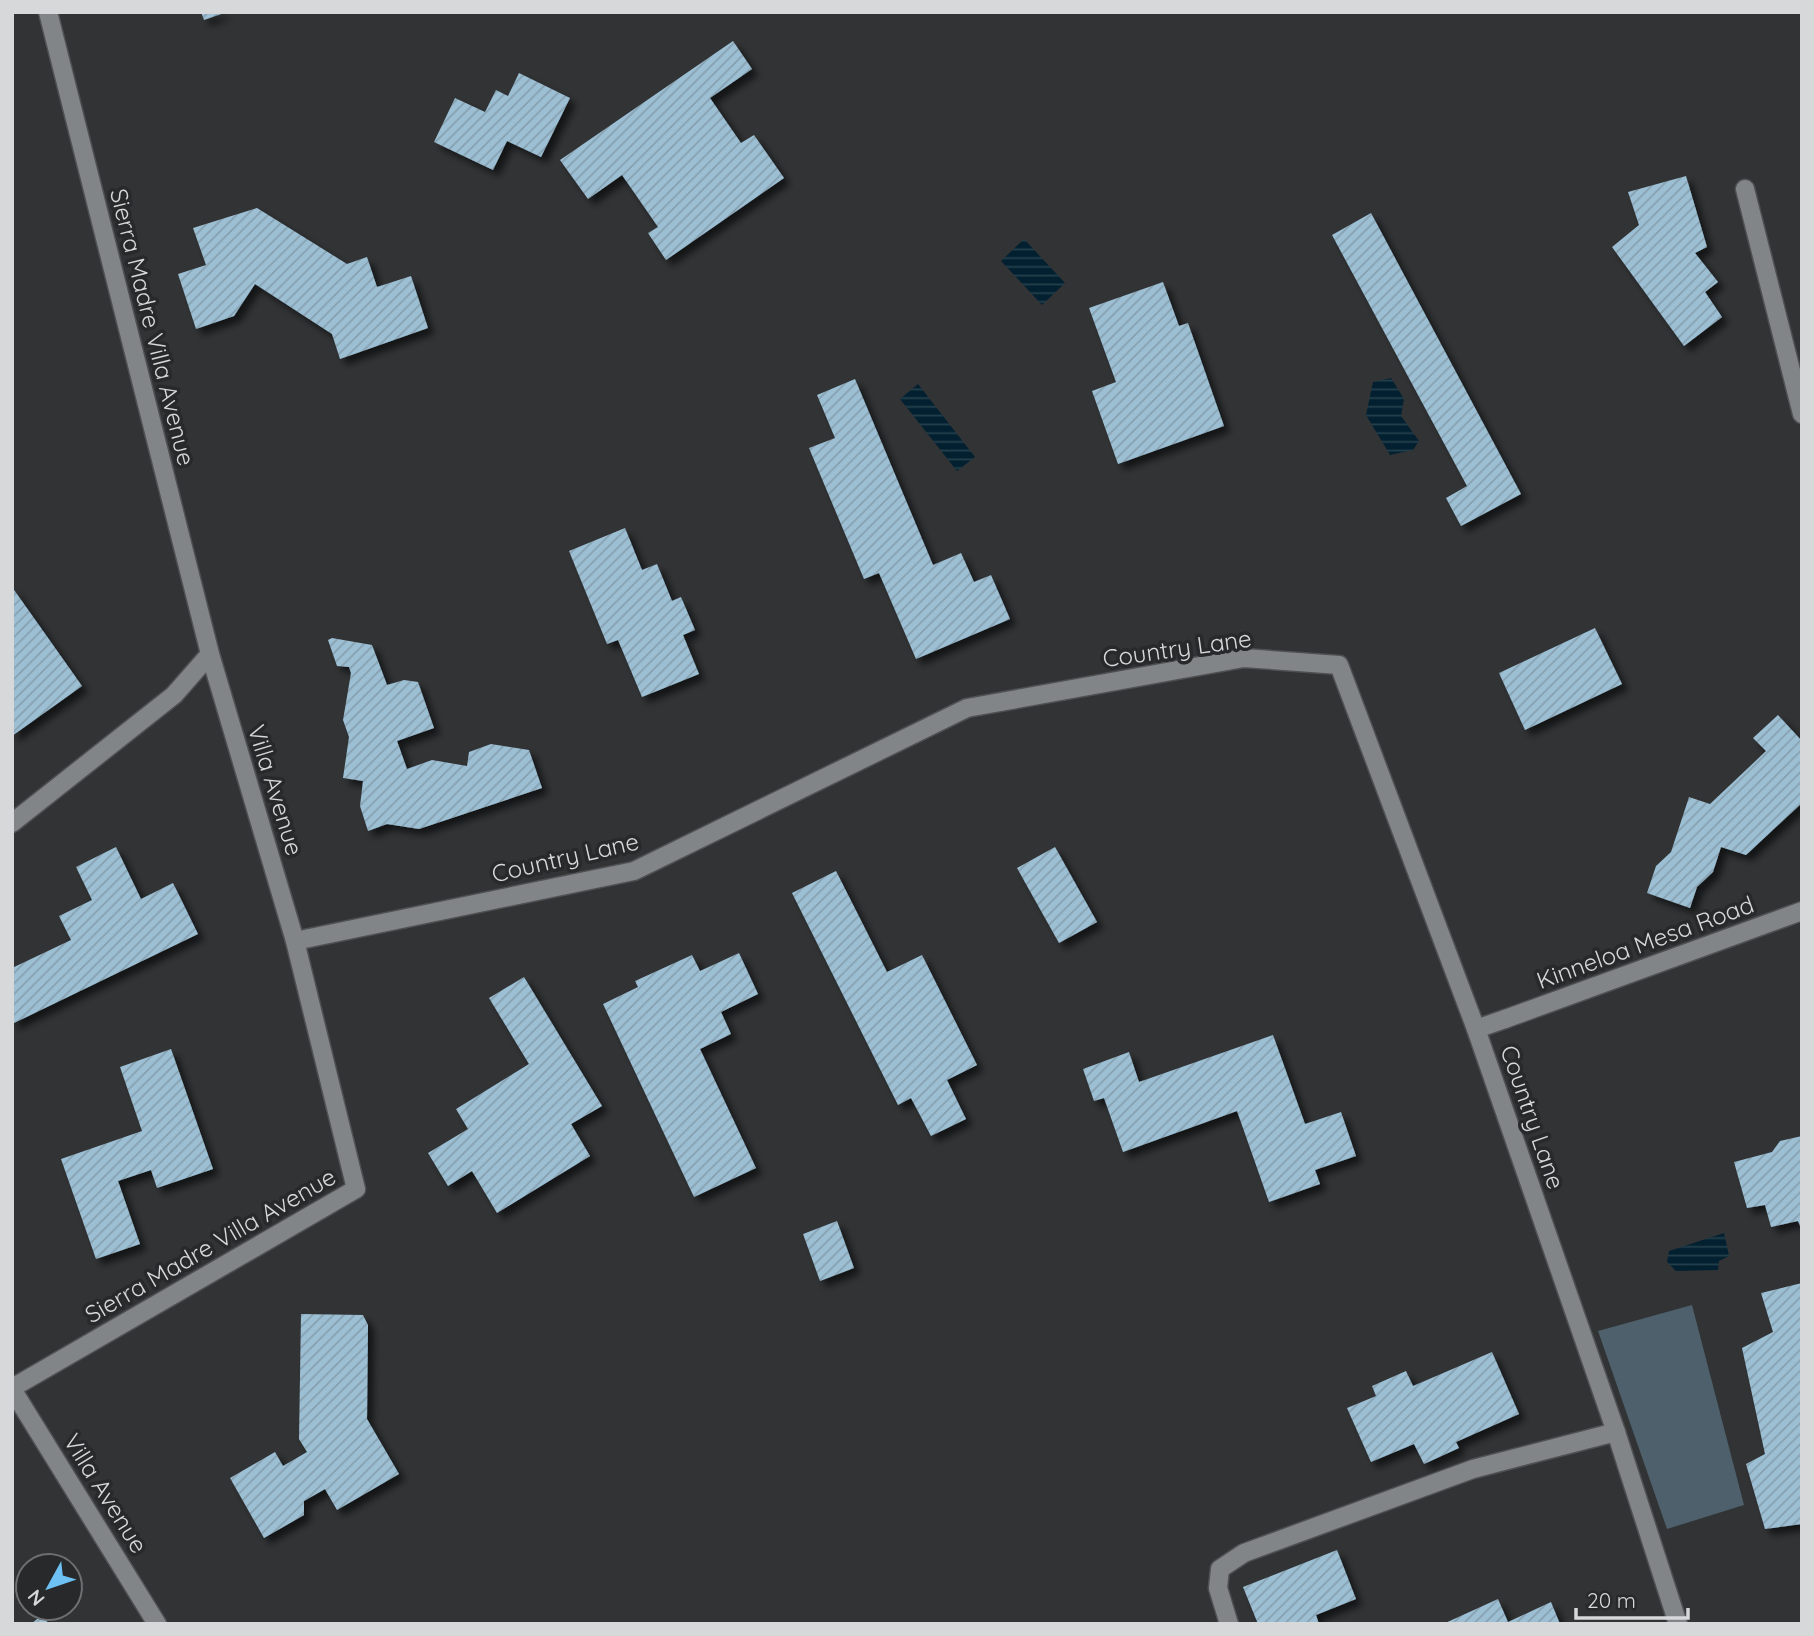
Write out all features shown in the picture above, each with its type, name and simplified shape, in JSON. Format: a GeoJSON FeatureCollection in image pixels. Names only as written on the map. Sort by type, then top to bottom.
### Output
{"type":"FeatureCollection","features":[{"type":"Feature","properties":{"kind":"street","name":"Sierra Madre Villa Avenue"},"geometry":{"type":"LineString","coordinates":[[48,12],[210,654]]}},
{"type":"Feature","properties":{"kind":"street"},"geometry":{"type":"LineString","coordinates":[[1745,189],[1802,414]]}},
{"type":"Feature","properties":{"kind":"street"},"geometry":{"type":"LineString","coordinates":[[12,823],[174,695],[210,654]]}},
{"type":"Feature","properties":{"kind":"street","name":"Villa Avenue"},"geometry":{"type":"LineString","coordinates":[[210,654],[295,940]]}},
{"type":"Feature","properties":{"kind":"street","name":"Country Lane"},"geometry":{"type":"LineString","coordinates":[[295,940],[634,872],[967,708],[1244,658],[1339,665],[1476,1029],[1616,1432],[1678,1624]]}},
{"type":"Feature","properties":{"kind":"street","name":"Kinneloa Mesa Road"},"geometry":{"type":"LineString","coordinates":[[1476,1029],[1802,911]]}},
{"type":"Feature","properties":{"kind":"street","name":"Sierra Madre Villa Avenue"},"geometry":{"type":"LineString","coordinates":[[12,1388],[356,1189],[295,940]]}},
{"type":"Feature","properties":{"kind":"street","name":"Villa Avenue"},"geometry":{"type":"LineString","coordinates":[[12,1388],[157,1624]]}},
{"type":"Feature","properties":{"kind":"street"},"geometry":{"type":"LineString","coordinates":[[1229,1624],[1218,1588],[1220,1569],[1244,1553],[1473,1469],[1616,1432]]}},
{"type":"Feature","properties":{"kind":"shaded area"},"geometry":{"type":"Polygon","coordinates":[[[1024,239],[1065,283],[1042,305],[1001,261],[1024,239]]]}},
{"type":"Feature","properties":{"kind":"shaded area"},"geometry":{"type":"Polygon","coordinates":[[[1391,378],[1404,399],[1401,416],[1419,441],[1413,450],[1390,455],[1366,415],[1373,382],[1391,378]]]}},
{"type":"Feature","properties":{"kind":"shaded area"},"geometry":{"type":"Polygon","coordinates":[[[918,384],[975,457],[957,471],[900,399],[918,384]]]}},
{"type":"Feature","properties":{"kind":"shaded area"},"geometry":{"type":"Polygon","coordinates":[[[1724,1233],[1729,1256],[1719,1261],[1718,1270],[1676,1271],[1667,1262],[1669,1251],[1724,1233]]]}},
{"type":"Feature","properties":{"kind":"shaded area"},"geometry":{"type":"Polygon","coordinates":[[[1692,1305],[1744,1505],[1667,1529],[1598,1331],[1692,1305]]]}},
{"type":"Feature","properties":{"kind":"building"},"geometry":{"type":"Polygon","coordinates":[[[201,12],[224,12],[224,13],[204,20],[201,12]]]}},
{"type":"Feature","properties":{"kind":"building"},"geometry":{"type":"Polygon","coordinates":[[[733,41],[752,69],[710,98],[741,143],[754,135],[784,178],[666,260],[648,233],[658,227],[622,175],[588,199],[560,160],[733,41]]]}},
{"type":"Feature","properties":{"kind":"building"},"geometry":{"type":"Polygon","coordinates":[[[519,73],[570,98],[541,157],[507,141],[493,170],[434,142],[455,98],[485,112],[496,90],[508,96],[519,73]]]}},
{"type":"Feature","properties":{"kind":"building"},"geometry":{"type":"Polygon","coordinates":[[[1686,176],[1707,247],[1695,253],[1718,282],[1705,292],[1722,317],[1684,346],[1612,247],[1639,225],[1628,192],[1686,176]]]}},
{"type":"Feature","properties":{"kind":"building"},"geometry":{"type":"Polygon","coordinates":[[[257,208],[347,264],[367,257],[377,287],[411,276],[428,328],[340,359],[332,334],[255,284],[234,316],[196,329],[178,274],[206,265],[193,228],[257,208]]]}},
{"type":"Feature","properties":{"kind":"building"},"geometry":{"type":"Polygon","coordinates":[[[1371,213],[1521,494],[1461,526],[1446,498],[1467,486],[1332,235],[1371,213]]]}},
{"type":"Feature","properties":{"kind":"building"},"geometry":{"type":"Polygon","coordinates":[[[1163,282],[1179,326],[1188,323],[1224,426],[1118,464],[1092,391],[1116,382],[1089,308],[1163,282]]]}},
{"type":"Feature","properties":{"kind":"building"},"geometry":{"type":"Polygon","coordinates":[[[855,379],[933,565],[961,553],[974,582],[991,575],[1010,619],[916,659],[879,573],[864,579],[809,448],[835,438],[817,395],[855,379]]]}},
{"type":"Feature","properties":{"kind":"building"},"geometry":{"type":"Polygon","coordinates":[[[625,528],[642,570],[657,564],[672,601],[681,597],[695,630],[683,635],[699,674],[642,697],[618,640],[607,644],[569,551],[625,528]]]}},
{"type":"Feature","properties":{"kind":"building"},"geometry":{"type":"Polygon","coordinates":[[[12,587],[82,686],[12,736],[12,587]]]}},
{"type":"Feature","properties":{"kind":"building"},"geometry":{"type":"Polygon","coordinates":[[[1595,628],[1622,684],[1525,730],[1499,673],[1595,628]]]}},
{"type":"Feature","properties":{"kind":"building"},"geometry":{"type":"Polygon","coordinates":[[[332,638],[372,645],[387,685],[404,680],[418,682],[434,728],[397,741],[407,769],[432,760],[467,766],[469,752],[491,744],[529,750],[542,788],[419,829],[387,824],[368,831],[360,806],[363,781],[343,778],[349,737],[343,720],[351,673],[349,667],[337,666],[328,640],[332,638]]]}},
{"type":"Feature","properties":{"kind":"building"},"geometry":{"type":"Polygon","coordinates":[[[1778,715],[1802,741],[1802,803],[1746,855],[1721,847],[1713,872],[1697,887],[1690,908],[1647,893],[1656,866],[1671,852],[1689,797],[1710,804],[1766,751],[1753,738],[1778,715]]]}},
{"type":"Feature","properties":{"kind":"building"},"geometry":{"type":"Polygon","coordinates":[[[116,847],[141,899],[173,883],[198,934],[12,1024],[12,968],[71,940],[59,916],[92,900],[76,867],[116,847]]]}},
{"type":"Feature","properties":{"kind":"building"},"geometry":{"type":"Polygon","coordinates":[[[1055,847],[1097,922],[1059,943],[1017,868],[1055,847]]]}},
{"type":"Feature","properties":{"kind":"building"},"geometry":{"type":"Polygon","coordinates":[[[836,871],[887,972],[922,955],[977,1065],[947,1080],[966,1119],[931,1136],[911,1098],[898,1105],[792,893],[836,871]]]}},
{"type":"Feature","properties":{"kind":"building"},"geometry":{"type":"Polygon","coordinates":[[[739,953],[758,994],[721,1012],[731,1034],[700,1049],[756,1168],[694,1197],[603,1004],[638,987],[635,981],[692,955],[700,971],[739,953]]]}},
{"type":"Feature","properties":{"kind":"building"},"geometry":{"type":"Polygon","coordinates":[[[524,977],[602,1106],[571,1124],[590,1156],[497,1213],[472,1171],[448,1186],[428,1153],[468,1129],[456,1109],[529,1064],[489,998],[524,977]]]}},
{"type":"Feature","properties":{"kind":"building"},"geometry":{"type":"Polygon","coordinates":[[[1273,1035],[1305,1124],[1341,1112],[1356,1156],[1315,1170],[1320,1184],[1269,1202],[1237,1111],[1123,1152],[1104,1098],[1094,1101],[1083,1069],[1129,1052],[1139,1082],[1273,1035]]]}},
{"type":"Feature","properties":{"kind":"building"},"geometry":{"type":"Polygon","coordinates":[[[171,1049],[213,1169],[157,1188],[151,1170],[118,1181],[140,1244],[96,1259],[61,1159],[142,1131],[120,1067],[171,1049]]]}},
{"type":"Feature","properties":{"kind":"building"},"geometry":{"type":"Polygon","coordinates":[[[1802,1136],[1802,1231],[1798,1221],[1771,1227],[1765,1205],[1747,1208],[1734,1162],[1772,1152],[1780,1141],[1802,1136]]]}},
{"type":"Feature","properties":{"kind":"building"},"geometry":{"type":"Polygon","coordinates":[[[837,1221],[854,1268],[820,1281],[803,1234],[837,1221]]]}},
{"type":"Feature","properties":{"kind":"building"},"geometry":{"type":"Polygon","coordinates":[[[1802,1283],[1802,1524],[1765,1529],[1746,1464],[1765,1454],[1742,1348],[1773,1332],[1761,1293],[1802,1283]]]}},
{"type":"Feature","properties":{"kind":"building"},"geometry":{"type":"Polygon","coordinates":[[[301,1314],[363,1315],[368,1325],[367,1419],[399,1474],[337,1510],[325,1489],[304,1501],[304,1515],[264,1538],[230,1478],[275,1452],[283,1466],[307,1452],[299,1439],[301,1314]]]}},
{"type":"Feature","properties":{"kind":"building"},"geometry":{"type":"Polygon","coordinates":[[[1492,1352],[1519,1414],[1456,1442],[1459,1448],[1424,1464],[1414,1444],[1371,1462],[1347,1408],[1376,1396],[1372,1386],[1406,1371],[1413,1386],[1492,1352]]]}},
{"type":"Feature","properties":{"kind":"building"},"geometry":{"type":"Polygon","coordinates":[[[1337,1550],[1356,1599],[1316,1615],[1319,1624],[1258,1624],[1243,1587],[1337,1550]]]}},
{"type":"Feature","properties":{"kind":"building"},"geometry":{"type":"Polygon","coordinates":[[[1498,1599],[1508,1622],[1551,1602],[1560,1624],[1443,1624],[1498,1599]]]}},
{"type":"Feature","properties":{"kind":"building"},"geometry":{"type":"Polygon","coordinates":[[[47,1622],[49,1624],[31,1624],[47,1622]]]}}]}
